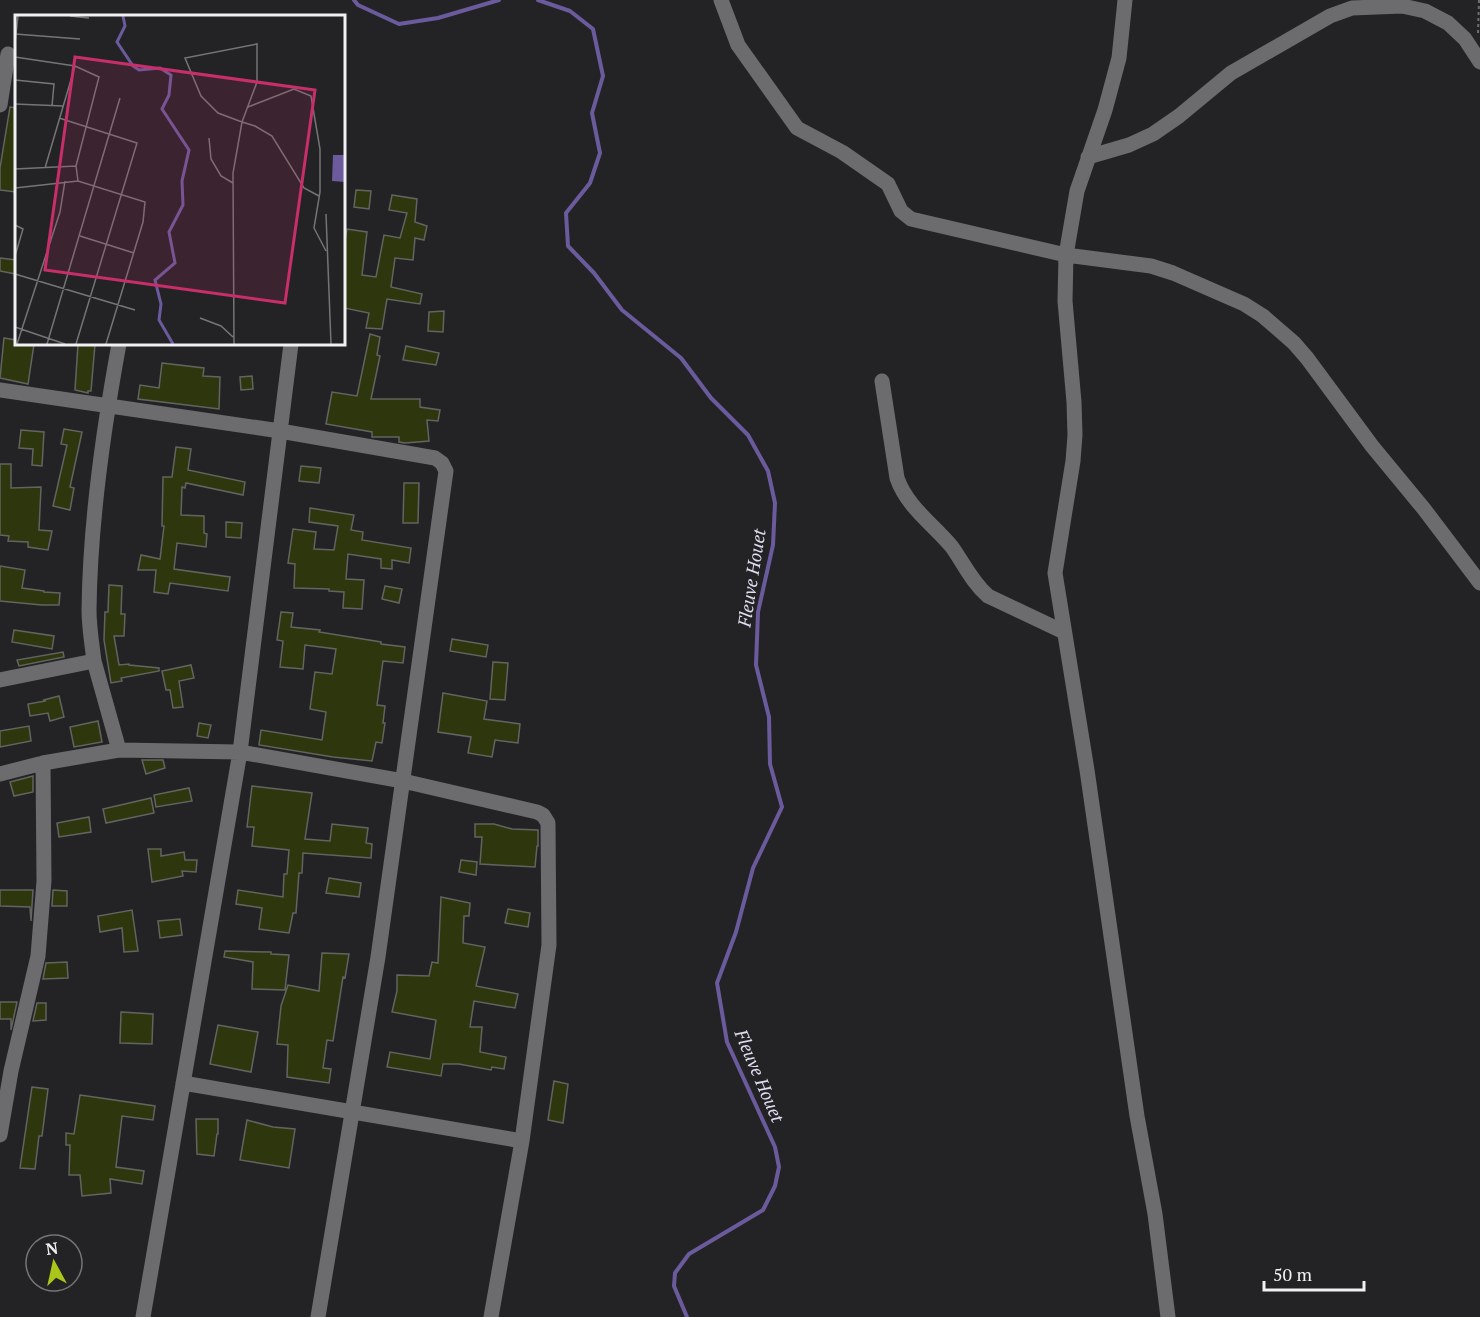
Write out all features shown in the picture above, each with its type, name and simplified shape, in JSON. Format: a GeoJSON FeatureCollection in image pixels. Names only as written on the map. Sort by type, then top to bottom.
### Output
{"type":"FeatureCollection","features":[{"type":"Feature","properties":{"kind":"street"},"geometry":{"type":"LineString","coordinates":[[721,0],[738,45],[797,128],[842,152],[888,184],[901,211],[911,219],[1066,255],[1151,266],[1173,273],[1244,304],[1263,316],[1301,350],[1372,446],[1480,583]]}},
{"type":"Feature","properties":{"kind":"street"},"geometry":{"type":"LineString","coordinates":[[1125,0],[1119,58],[1112,87],[1077,191],[1066,255],[1065,301],[1075,435],[1072,472],[1055,573],[1087,770],[1137,1116],[1155,1214],[1168,1317]]}},
{"type":"Feature","properties":{"kind":"street"},"geometry":{"type":"LineString","coordinates":[[1088,157],[1153,134],[1179,116],[1231,73],[1330,16],[1352,8],[1402,6],[1425,11],[1448,23],[1465,39],[1478,58]]}},
{"type":"Feature","properties":{"kind":"street"},"geometry":{"type":"LineString","coordinates":[[0,105],[8,55]]}},
{"type":"Feature","properties":{"kind":"street"},"geometry":{"type":"LineString","coordinates":[[119,345],[108,405],[92,548],[89,612],[94,661],[119,750]]}},
{"type":"Feature","properties":{"kind":"street"},"geometry":{"type":"LineString","coordinates":[[143,1317],[240,752],[291,345]]}},
{"type":"Feature","properties":{"kind":"street"},"geometry":{"type":"LineString","coordinates":[[882,381],[897,478],[910,503],[942,536],[979,588],[988,596],[1064,632]]}},
{"type":"Feature","properties":{"kind":"street"},"geometry":{"type":"LineString","coordinates":[[0,390],[280,431],[435,458],[446,471],[378,957],[318,1317]]}},
{"type":"Feature","properties":{"kind":"street"},"geometry":{"type":"LineString","coordinates":[[0,680],[94,661]]}},
{"type":"Feature","properties":{"kind":"street"},"geometry":{"type":"LineString","coordinates":[[0,774],[43,763],[119,750],[240,752],[403,782],[543,815],[548,824],[549,945],[522,1141],[491,1317]]}},
{"type":"Feature","properties":{"kind":"street"},"geometry":{"type":"LineString","coordinates":[[0,1135],[24,1008],[38,956],[44,881],[43,763]]}},
{"type":"Feature","properties":{"kind":"street"},"geometry":{"type":"LineString","coordinates":[[183,1083],[522,1141]]}},
{"type":"Feature","properties":{"kind":"path"},"geometry":{"type":"LineString","coordinates":[[1478,58],[1479,0]]}},
{"type":"Feature","properties":{"kind":"building"},"geometry":{"type":"Polygon","coordinates":[[[10,107],[15,108],[15,192],[0,190],[0,168],[10,107]]]}},
{"type":"Feature","properties":{"kind":"building"},"geometry":{"type":"Polygon","coordinates":[[[356,190],[371,191],[369,209],[354,207],[356,190]]]}},
{"type":"Feature","properties":{"kind":"building"},"geometry":{"type":"Polygon","coordinates":[[[392,195],[417,199],[415,222],[427,226],[424,240],[415,238],[413,260],[395,258],[391,287],[422,294],[420,304],[387,299],[382,329],[366,328],[369,313],[345,308],[347,229],[367,232],[362,275],[376,277],[384,235],[400,238],[407,213],[389,210],[392,195]]]}},
{"type":"Feature","properties":{"kind":"building"},"geometry":{"type":"Polygon","coordinates":[[[0,258],[15,260],[15,274],[0,271],[0,258]]]}},
{"type":"Feature","properties":{"kind":"building"},"geometry":{"type":"Polygon","coordinates":[[[444,311],[443,332],[428,331],[429,312],[444,311]]]}},
{"type":"Feature","properties":{"kind":"building"},"geometry":{"type":"Polygon","coordinates":[[[370,334],[380,337],[377,355],[380,356],[371,399],[420,399],[420,407],[440,410],[438,421],[427,420],[429,441],[405,443],[399,442],[399,437],[372,437],[372,432],[326,424],[332,392],[357,396],[370,334]]]}},
{"type":"Feature","properties":{"kind":"building"},"geometry":{"type":"Polygon","coordinates":[[[4,338],[15,340],[15,345],[34,345],[28,384],[0,378],[4,338]]]}},
{"type":"Feature","properties":{"kind":"building"},"geometry":{"type":"Polygon","coordinates":[[[78,345],[95,345],[91,391],[88,393],[75,390],[78,345]]]}},
{"type":"Feature","properties":{"kind":"building"},"geometry":{"type":"Polygon","coordinates":[[[406,346],[439,353],[436,365],[403,360],[406,346]]]}},
{"type":"Feature","properties":{"kind":"building"},"geometry":{"type":"Polygon","coordinates":[[[162,363],[204,368],[203,376],[220,377],[219,409],[138,399],[140,385],[159,388],[162,363]]]}},
{"type":"Feature","properties":{"kind":"building"},"geometry":{"type":"Polygon","coordinates":[[[252,376],[253,389],[241,390],[240,377],[252,376]]]}},
{"type":"Feature","properties":{"kind":"building"},"geometry":{"type":"Polygon","coordinates":[[[64,429],[82,432],[70,487],[74,488],[70,510],[53,506],[67,445],[61,444],[64,429]]]}},
{"type":"Feature","properties":{"kind":"building"},"geometry":{"type":"Polygon","coordinates":[[[21,430],[44,432],[42,466],[32,465],[33,449],[19,448],[21,430]]]}},
{"type":"Feature","properties":{"kind":"building"},"geometry":{"type":"Polygon","coordinates":[[[176,447],[191,449],[188,470],[245,482],[243,495],[186,483],[185,488],[182,487],[181,515],[204,516],[204,533],[207,534],[206,547],[177,543],[174,569],[230,577],[228,591],[170,583],[168,594],[154,592],[156,570],[138,570],[141,555],[160,559],[164,526],[162,526],[163,477],[172,477],[176,447]]]}},
{"type":"Feature","properties":{"kind":"building"},"geometry":{"type":"Polygon","coordinates":[[[0,464],[11,464],[11,488],[41,487],[39,530],[52,531],[48,550],[28,547],[28,542],[8,541],[9,536],[0,535],[0,464]]]}},
{"type":"Feature","properties":{"kind":"building"},"geometry":{"type":"Polygon","coordinates":[[[301,466],[321,468],[319,483],[299,481],[301,466]]]}},
{"type":"Feature","properties":{"kind":"building"},"geometry":{"type":"Polygon","coordinates":[[[404,483],[419,483],[418,523],[403,523],[404,483]]]}},
{"type":"Feature","properties":{"kind":"building"},"geometry":{"type":"Polygon","coordinates":[[[310,508],[354,515],[351,530],[363,532],[362,540],[411,548],[409,563],[392,560],[392,569],[381,568],[381,559],[348,554],[346,579],[364,580],[362,609],[343,608],[344,592],[294,588],[295,564],[288,563],[293,529],[316,532],[314,549],[334,550],[338,526],[309,522],[310,508]]]}},
{"type":"Feature","properties":{"kind":"building"},"geometry":{"type":"Polygon","coordinates":[[[226,522],[242,523],[241,538],[226,537],[226,522]]]}},
{"type":"Feature","properties":{"kind":"building"},"geometry":{"type":"Polygon","coordinates":[[[0,566],[25,570],[22,588],[60,593],[59,605],[0,601],[0,566]]]}},
{"type":"Feature","properties":{"kind":"building"},"geometry":{"type":"Polygon","coordinates":[[[109,585],[122,586],[121,614],[125,614],[124,636],[114,636],[119,665],[159,668],[159,671],[121,678],[122,681],[111,683],[104,640],[109,585]]]}},
{"type":"Feature","properties":{"kind":"building"},"geometry":{"type":"Polygon","coordinates":[[[385,586],[402,589],[399,603],[382,599],[385,586]]]}},
{"type":"Feature","properties":{"kind":"building"},"geometry":{"type":"Polygon","coordinates":[[[281,612],[293,613],[291,627],[320,630],[319,632],[405,647],[403,663],[383,661],[377,705],[385,706],[383,723],[385,723],[382,743],[376,742],[372,761],[259,745],[261,730],[322,740],[326,712],[310,709],[315,672],[332,674],[336,649],[305,645],[303,669],[280,667],[283,641],[277,640],[281,612]]]}},
{"type":"Feature","properties":{"kind":"building"},"geometry":{"type":"Polygon","coordinates":[[[14,630],[54,636],[52,649],[12,642],[14,630]]]}},
{"type":"Feature","properties":{"kind":"building"},"geometry":{"type":"Polygon","coordinates":[[[452,639],[488,645],[486,657],[450,651],[452,639]]]}},
{"type":"Feature","properties":{"kind":"building"},"geometry":{"type":"Polygon","coordinates":[[[63,652],[64,657],[19,666],[17,660],[63,652]]]}},
{"type":"Feature","properties":{"kind":"building"},"geometry":{"type":"Polygon","coordinates":[[[493,662],[508,663],[505,700],[490,699],[493,662]]]}},
{"type":"Feature","properties":{"kind":"building"},"geometry":{"type":"Polygon","coordinates":[[[191,665],[194,678],[179,681],[183,707],[173,708],[170,690],[166,690],[162,671],[191,665]]]}},
{"type":"Feature","properties":{"kind":"building"},"geometry":{"type":"Polygon","coordinates":[[[443,693],[487,701],[484,719],[520,724],[518,743],[495,740],[492,757],[468,753],[471,737],[438,732],[443,693]]]}},
{"type":"Feature","properties":{"kind":"building"},"geometry":{"type":"Polygon","coordinates":[[[59,696],[64,717],[50,721],[48,713],[30,716],[28,704],[59,696]]]}},
{"type":"Feature","properties":{"kind":"building"},"geometry":{"type":"Polygon","coordinates":[[[98,721],[102,742],[74,747],[70,727],[98,721]]]}},
{"type":"Feature","properties":{"kind":"building"},"geometry":{"type":"Polygon","coordinates":[[[199,723],[211,725],[208,738],[197,736],[199,723]]]}},
{"type":"Feature","properties":{"kind":"building"},"geometry":{"type":"Polygon","coordinates":[[[29,726],[31,741],[0,747],[0,731],[29,726]]]}},
{"type":"Feature","properties":{"kind":"building"},"geometry":{"type":"Polygon","coordinates":[[[142,760],[163,760],[165,768],[146,774],[142,760]]]}},
{"type":"Feature","properties":{"kind":"building"},"geometry":{"type":"Polygon","coordinates":[[[33,776],[33,792],[14,796],[10,782],[33,776]]]}},
{"type":"Feature","properties":{"kind":"building"},"geometry":{"type":"Polygon","coordinates":[[[252,786],[312,793],[305,839],[330,841],[332,824],[368,828],[366,843],[372,844],[371,858],[303,853],[296,913],[293,913],[289,933],[259,929],[262,908],[236,904],[238,890],[283,897],[284,874],[287,874],[289,850],[252,846],[254,827],[247,827],[252,786]]]}},
{"type":"Feature","properties":{"kind":"building"},"geometry":{"type":"Polygon","coordinates":[[[189,788],[192,801],[156,807],[154,795],[189,788]]]}},
{"type":"Feature","properties":{"kind":"building"},"geometry":{"type":"Polygon","coordinates":[[[151,798],[154,813],[106,823],[103,809],[151,798]]]}},
{"type":"Feature","properties":{"kind":"building"},"geometry":{"type":"Polygon","coordinates":[[[89,817],[91,832],[59,837],[57,823],[89,817]]]}},
{"type":"Feature","properties":{"kind":"building"},"geometry":{"type":"Polygon","coordinates":[[[475,824],[494,824],[512,829],[538,830],[535,867],[480,864],[482,837],[475,837],[475,824]]]}},
{"type":"Feature","properties":{"kind":"building"},"geometry":{"type":"Polygon","coordinates":[[[148,849],[161,849],[161,856],[184,852],[185,860],[197,860],[196,872],[182,871],[183,876],[152,882],[148,849]]]}},
{"type":"Feature","properties":{"kind":"building"},"geometry":{"type":"Polygon","coordinates":[[[461,860],[477,862],[476,875],[459,872],[461,860]]]}},
{"type":"Feature","properties":{"kind":"building"},"geometry":{"type":"Polygon","coordinates":[[[329,878],[361,883],[359,897],[326,893],[329,878]]]}},
{"type":"Feature","properties":{"kind":"building"},"geometry":{"type":"Polygon","coordinates":[[[0,890],[33,890],[31,921],[30,907],[0,906],[0,890]]]}},
{"type":"Feature","properties":{"kind":"building"},"geometry":{"type":"Polygon","coordinates":[[[53,890],[67,891],[67,906],[52,906],[53,890]]]}},
{"type":"Feature","properties":{"kind":"building"},"geometry":{"type":"Polygon","coordinates":[[[441,897],[470,903],[469,916],[464,916],[463,943],[485,947],[476,986],[518,994],[515,1008],[474,1001],[470,1027],[482,1027],[480,1052],[506,1057],[504,1069],[492,1067],[491,1070],[459,1064],[443,1064],[441,1076],[387,1067],[390,1052],[430,1059],[436,1020],[392,1012],[397,991],[397,975],[429,976],[432,962],[438,963],[441,897]]]}},
{"type":"Feature","properties":{"kind":"building"},"geometry":{"type":"Polygon","coordinates":[[[508,909],[530,913],[528,927],[505,923],[508,909]]]}},
{"type":"Feature","properties":{"kind":"building"},"geometry":{"type":"Polygon","coordinates":[[[132,910],[138,951],[124,952],[122,928],[100,932],[98,916],[132,910]]]}},
{"type":"Feature","properties":{"kind":"building"},"geometry":{"type":"Polygon","coordinates":[[[180,919],[182,935],[160,938],[158,921],[180,919]]]}},
{"type":"Feature","properties":{"kind":"building"},"geometry":{"type":"Polygon","coordinates":[[[225,951],[271,952],[271,954],[289,955],[285,990],[252,989],[253,962],[224,957],[225,951]]]}},
{"type":"Feature","properties":{"kind":"building"},"geometry":{"type":"Polygon","coordinates":[[[322,953],[349,954],[333,1041],[327,1040],[323,1068],[331,1069],[329,1083],[287,1077],[288,1045],[277,1044],[281,1006],[288,985],[319,991],[322,953]]]}},
{"type":"Feature","properties":{"kind":"building"},"geometry":{"type":"Polygon","coordinates":[[[67,962],[68,978],[43,979],[46,963],[67,962]]]}},
{"type":"Feature","properties":{"kind":"building"},"geometry":{"type":"Polygon","coordinates":[[[0,1002],[17,1002],[11,1030],[11,1019],[0,1019],[0,1002]]]}},
{"type":"Feature","properties":{"kind":"building"},"geometry":{"type":"Polygon","coordinates":[[[37,1003],[46,1003],[46,1020],[33,1021],[37,1003]]]}},
{"type":"Feature","properties":{"kind":"building"},"geometry":{"type":"Polygon","coordinates":[[[121,1012],[153,1014],[152,1044],[120,1043],[121,1012]]]}},
{"type":"Feature","properties":{"kind":"building"},"geometry":{"type":"Polygon","coordinates":[[[218,1025],[258,1032],[251,1072],[210,1064],[218,1025]]]}},
{"type":"Feature","properties":{"kind":"building"},"geometry":{"type":"Polygon","coordinates":[[[554,1081],[568,1084],[563,1123],[548,1120],[554,1081]]]}},
{"type":"Feature","properties":{"kind":"building"},"geometry":{"type":"Polygon","coordinates":[[[32,1087],[48,1089],[35,1169],[20,1168],[32,1087]]]}},
{"type":"Feature","properties":{"kind":"building"},"geometry":{"type":"Polygon","coordinates":[[[80,1095],[155,1106],[153,1120],[122,1116],[116,1167],[144,1171],[142,1184],[110,1179],[111,1193],[82,1196],[80,1175],[69,1175],[70,1145],[66,1145],[66,1133],[74,1134],[80,1095]]]}},
{"type":"Feature","properties":{"kind":"building"},"geometry":{"type":"Polygon","coordinates":[[[196,1119],[218,1119],[214,1156],[197,1154],[196,1119]]]}},
{"type":"Feature","properties":{"kind":"building"},"geometry":{"type":"Polygon","coordinates":[[[247,1120],[273,1127],[295,1129],[289,1168],[240,1160],[247,1120]]]}},
{"type":"Feature","properties":{"kind":"waterway","name":"Fleuve Houet"},"geometry":{"type":"LineString","coordinates":[[354,0],[358,5],[399,24],[438,18],[499,0]]}},
{"type":"Feature","properties":{"kind":"waterway","name":"Fleuve Houet"},"geometry":{"type":"LineString","coordinates":[[538,0],[570,11],[593,29],[603,76],[592,113],[600,153],[590,183],[566,213],[568,246],[594,273],[622,310],[681,358],[711,398],[748,435],[768,471],[775,503],[773,545],[758,612],[756,665],[769,717],[770,764],[782,807],[753,868],[736,932],[717,983],[727,1042],[775,1147],[779,1167],[775,1186],[763,1210],[689,1254],[675,1273],[674,1286],[687,1317]]}}]}
